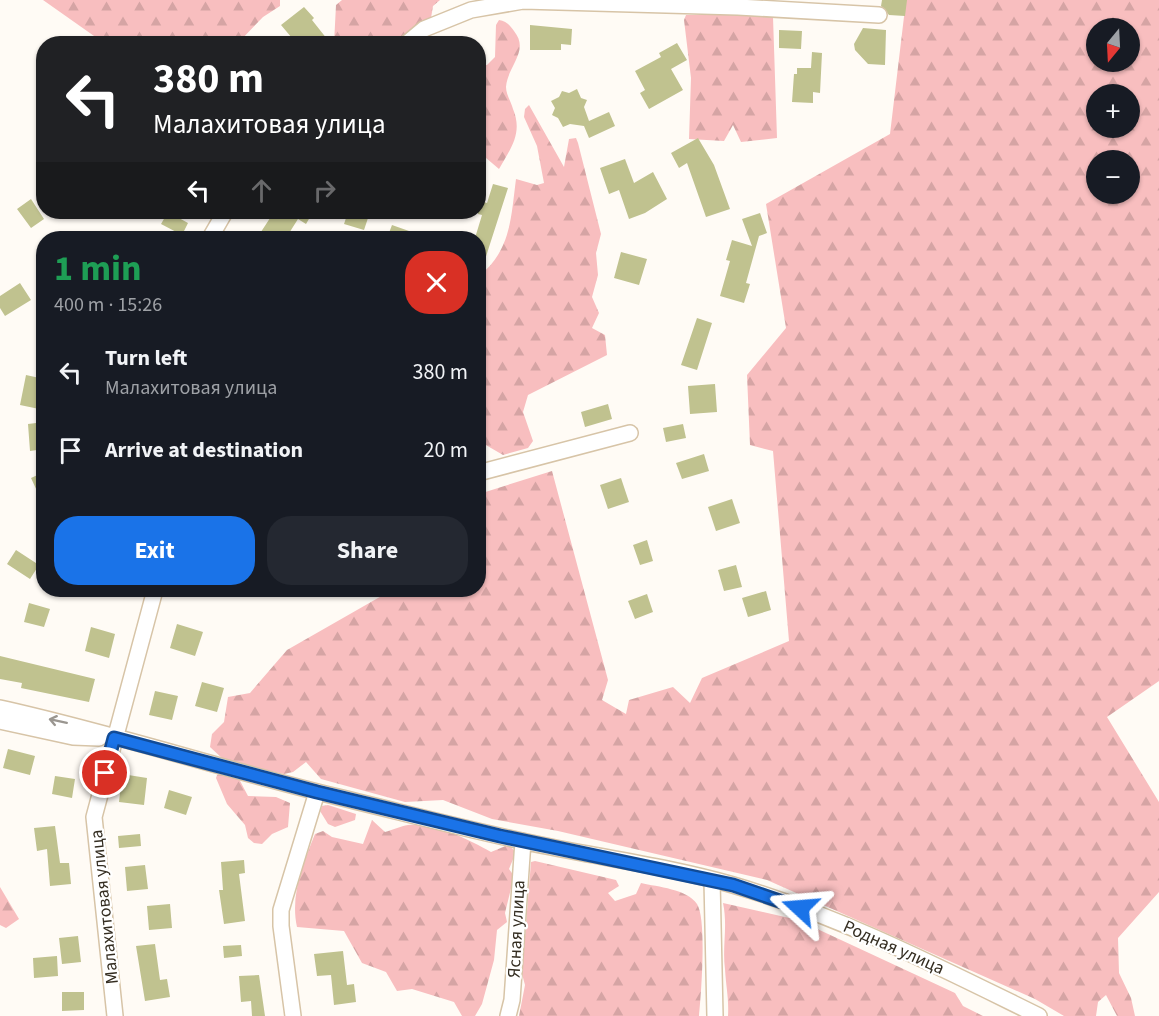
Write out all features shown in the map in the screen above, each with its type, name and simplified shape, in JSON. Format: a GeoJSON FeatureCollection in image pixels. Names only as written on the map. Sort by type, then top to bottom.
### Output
{"type":"FeatureCollection","features":[{"type":"Feature","properties":{"kind":"street"},"geometry":{"type":"LineString","coordinates":[[416,36],[424,29],[471,10],[524,1],[738,7],[879,15]]}},
{"type":"Feature","properties":{"kind":"street"},"geometry":{"type":"LineString","coordinates":[[486,471],[630,433]]}},
{"type":"Feature","properties":{"kind":"street","name":"Малахитовая улица"},"geometry":{"type":"LineString","coordinates":[[115,1016],[94,817],[153,597]]}},
{"type":"Feature","properties":{"kind":"street","name":"Родная улица"},"geometry":{"type":"LineString","coordinates":[[0,708],[76,725],[114,738],[317,792],[523,841],[712,880],[844,924],[930,962],[1039,1016]]}},
{"type":"Feature","properties":{"kind":"street","name":"Родная улица"},"geometry":{"type":"LineString","coordinates":[[0,721],[73,737],[114,738]]}},
{"type":"Feature","properties":{"kind":"street"},"geometry":{"type":"LineString","coordinates":[[292,1016],[281,910],[317,792]]}},
{"type":"Feature","properties":{"kind":"street","name":"Ясная улица"},"geometry":{"type":"LineString","coordinates":[[508,1016],[512,1000],[523,841]]}},
{"type":"Feature","properties":{"kind":"street"},"geometry":{"type":"LineString","coordinates":[[712,880],[715,1016]]}},
{"type":"Feature","properties":{"kind":"green space"},"geometry":{"type":"Polygon","coordinates":[[[43,0],[280,0],[280,6],[263,17],[245,36],[94,36],[43,0]]]}},
{"type":"Feature","properties":{"kind":"green space"},"geometry":{"type":"Polygon","coordinates":[[[342,0],[440,0],[433,6],[431,18],[407,36],[334,36],[336,5],[342,0]]]}},
{"type":"Feature","properties":{"kind":"green space"},"geometry":{"type":"Polygon","coordinates":[[[906,0],[1159,0],[1159,681],[1107,717],[1159,802],[1159,892],[1118,938],[1119,973],[1131,998],[1135,1016],[1117,1016],[1106,995],[1098,1002],[1096,1016],[1064,1016],[1035,999],[767,880],[558,831],[492,819],[443,800],[405,802],[321,779],[306,762],[293,772],[284,774],[224,760],[210,747],[212,734],[224,722],[228,697],[250,693],[287,650],[380,597],[486,597],[486,492],[552,471],[608,680],[602,700],[626,714],[629,700],[673,687],[690,703],[702,678],[789,641],[773,451],[750,445],[747,375],[786,328],[766,204],[890,134],[906,0]]]}},
{"type":"Feature","properties":{"kind":"green space"},"geometry":{"type":"Polygon","coordinates":[[[769,14],[773,17],[777,138],[741,142],[733,125],[724,141],[689,139],[691,78],[684,20],[686,15],[769,14]]]}},
{"type":"Feature","properties":{"kind":"green space"},"geometry":{"type":"Polygon","coordinates":[[[499,20],[506,22],[518,38],[520,45],[506,87],[516,118],[516,133],[499,169],[486,158],[486,65],[495,57],[496,25],[499,20]]]}},
{"type":"Feature","properties":{"kind":"green space"},"geometry":{"type":"Polygon","coordinates":[[[529,105],[564,167],[569,139],[576,138],[578,143],[601,234],[596,253],[598,275],[592,297],[599,313],[592,328],[605,335],[607,355],[528,395],[523,412],[533,441],[528,448],[503,455],[486,445],[486,270],[498,256],[508,232],[516,179],[537,185],[544,183],[537,146],[524,117],[525,109],[529,105]]]}},
{"type":"Feature","properties":{"kind":"green space"},"geometry":{"type":"Polygon","coordinates":[[[225,773],[239,779],[248,796],[276,797],[290,803],[288,827],[272,834],[262,844],[254,843],[248,838],[245,825],[227,804],[216,778],[217,775],[225,773]]]}},
{"type":"Feature","properties":{"kind":"green space"},"geometry":{"type":"Polygon","coordinates":[[[328,805],[356,814],[355,820],[335,827],[328,824],[320,811],[322,806],[328,805]]]}},
{"type":"Feature","properties":{"kind":"green space"},"geometry":{"type":"Polygon","coordinates":[[[372,820],[385,832],[408,825],[419,825],[441,829],[491,852],[508,845],[516,852],[509,869],[514,876],[505,913],[507,922],[497,930],[494,960],[482,1004],[475,1016],[462,1016],[454,1002],[412,989],[397,991],[386,972],[362,963],[344,931],[297,927],[296,891],[315,834],[323,831],[332,837],[363,844],[372,820]]]}},
{"type":"Feature","properties":{"kind":"green space"},"geometry":{"type":"Polygon","coordinates":[[[535,861],[616,880],[619,886],[608,893],[615,901],[636,894],[641,883],[672,889],[692,899],[697,904],[702,925],[699,1016],[519,1016],[525,985],[522,974],[531,862],[535,861]]]}},
{"type":"Feature","properties":{"kind":"green space"},"geometry":{"type":"Polygon","coordinates":[[[0,887],[19,919],[6,928],[0,925],[0,887]]]}},
{"type":"Feature","properties":{"kind":"green space"},"geometry":{"type":"Polygon","coordinates":[[[723,903],[798,920],[955,993],[963,1006],[983,1016],[728,1016],[723,903]]]}},
{"type":"Feature","properties":{"kind":"building"},"geometry":{"type":"Polygon","coordinates":[[[882,0],[907,0],[905,16],[889,15],[881,6],[882,0]]]}},
{"type":"Feature","properties":{"kind":"building"},"geometry":{"type":"Polygon","coordinates":[[[304,7],[325,36],[290,36],[281,25],[304,7]]]}},
{"type":"Feature","properties":{"kind":"building"},"geometry":{"type":"Polygon","coordinates":[[[530,25],[572,29],[571,45],[561,44],[561,50],[530,50],[530,25]]]}},
{"type":"Feature","properties":{"kind":"building"},"geometry":{"type":"Polygon","coordinates":[[[863,28],[886,30],[885,65],[868,64],[855,50],[854,44],[863,28]]]}},
{"type":"Feature","properties":{"kind":"building"},"geometry":{"type":"Polygon","coordinates":[[[779,30],[802,31],[801,49],[779,48],[779,30]]]}},
{"type":"Feature","properties":{"kind":"building"},"geometry":{"type":"Polygon","coordinates":[[[677,43],[687,60],[671,69],[683,90],[649,109],[640,93],[645,90],[635,71],[661,57],[659,53],[677,43]]]}},
{"type":"Feature","properties":{"kind":"building"},"geometry":{"type":"Polygon","coordinates":[[[812,52],[822,53],[820,93],[813,92],[813,103],[792,102],[794,74],[797,74],[797,68],[811,68],[812,52]]]}},
{"type":"Feature","properties":{"kind":"building"},"geometry":{"type":"Polygon","coordinates":[[[577,89],[581,98],[587,100],[584,107],[589,121],[609,112],[615,126],[589,138],[584,126],[570,124],[563,127],[558,118],[552,115],[555,108],[551,101],[559,97],[562,91],[569,93],[577,89]]]}},
{"type":"Feature","properties":{"kind":"building"},"geometry":{"type":"Polygon","coordinates":[[[698,138],[714,165],[730,209],[706,217],[687,163],[679,168],[671,153],[698,138]]]}},
{"type":"Feature","properties":{"kind":"building"},"geometry":{"type":"Polygon","coordinates":[[[625,159],[634,183],[653,172],[667,199],[645,213],[629,219],[619,190],[609,194],[600,168],[625,159]]]}},
{"type":"Feature","properties":{"kind":"building"},"geometry":{"type":"Polygon","coordinates":[[[493,184],[508,188],[486,256],[486,231],[477,231],[481,219],[486,219],[487,203],[493,184]]]}},
{"type":"Feature","properties":{"kind":"building"},"geometry":{"type":"Polygon","coordinates":[[[31,199],[36,207],[36,219],[44,219],[31,228],[17,209],[31,199]]]}},
{"type":"Feature","properties":{"kind":"building"},"geometry":{"type":"Polygon","coordinates":[[[760,213],[767,233],[759,236],[746,283],[750,284],[744,303],[720,296],[730,261],[726,260],[732,240],[752,246],[742,219],[760,213]]]}},
{"type":"Feature","properties":{"kind":"building"},"geometry":{"type":"Polygon","coordinates":[[[164,219],[181,219],[188,223],[184,231],[174,231],[161,224],[164,219]]]}},
{"type":"Feature","properties":{"kind":"building"},"geometry":{"type":"Polygon","coordinates":[[[269,219],[298,219],[290,231],[262,231],[269,219]]]}},
{"type":"Feature","properties":{"kind":"building"},"geometry":{"type":"Polygon","coordinates":[[[298,219],[309,219],[306,224],[298,219]]]}},
{"type":"Feature","properties":{"kind":"building"},"geometry":{"type":"Polygon","coordinates":[[[346,219],[368,219],[364,230],[344,224],[346,219]]]}},
{"type":"Feature","properties":{"kind":"building"},"geometry":{"type":"Polygon","coordinates":[[[392,225],[409,231],[390,231],[392,225]]]}},
{"type":"Feature","properties":{"kind":"building"},"geometry":{"type":"Polygon","coordinates":[[[621,252],[647,259],[639,285],[614,278],[621,252]]]}},
{"type":"Feature","properties":{"kind":"building"},"geometry":{"type":"Polygon","coordinates":[[[20,283],[31,300],[5,316],[0,308],[0,296],[20,283]]]}},
{"type":"Feature","properties":{"kind":"building"},"geometry":{"type":"Polygon","coordinates":[[[697,318],[712,323],[697,370],[681,365],[697,318]]]}},
{"type":"Feature","properties":{"kind":"building"},"geometry":{"type":"Polygon","coordinates":[[[26,375],[36,377],[36,408],[20,405],[26,375]]]}},
{"type":"Feature","properties":{"kind":"building"},"geometry":{"type":"Polygon","coordinates":[[[715,384],[717,412],[690,414],[688,386],[715,384]]]}},
{"type":"Feature","properties":{"kind":"building"},"geometry":{"type":"Polygon","coordinates":[[[608,404],[612,419],[585,427],[581,412],[608,404]]]}},
{"type":"Feature","properties":{"kind":"building"},"geometry":{"type":"Polygon","coordinates":[[[36,423],[36,450],[30,451],[28,424],[36,423]]]}},
{"type":"Feature","properties":{"kind":"building"},"geometry":{"type":"Polygon","coordinates":[[[683,424],[686,438],[666,442],[663,428],[683,424]]]}},
{"type":"Feature","properties":{"kind":"building"},"geometry":{"type":"Polygon","coordinates":[[[704,454],[709,471],[682,479],[676,463],[704,454]]]}},
{"type":"Feature","properties":{"kind":"building"},"geometry":{"type":"Polygon","coordinates":[[[36,476],[36,489],[31,478],[36,476]]]}},
{"type":"Feature","properties":{"kind":"building"},"geometry":{"type":"Polygon","coordinates":[[[621,478],[629,502],[608,509],[600,485],[621,478]]]}},
{"type":"Feature","properties":{"kind":"building"},"geometry":{"type":"Polygon","coordinates":[[[732,499],[740,523],[716,531],[708,507],[732,499]]]}},
{"type":"Feature","properties":{"kind":"building"},"geometry":{"type":"Polygon","coordinates":[[[647,540],[653,561],[640,565],[633,545],[647,540]]]}},
{"type":"Feature","properties":{"kind":"building"},"geometry":{"type":"Polygon","coordinates":[[[16,550],[36,563],[36,570],[30,579],[7,564],[16,550]]]}},
{"type":"Feature","properties":{"kind":"building"},"geometry":{"type":"Polygon","coordinates":[[[736,565],[742,587],[724,591],[718,570],[736,565]]]}},
{"type":"Feature","properties":{"kind":"building"},"geometry":{"type":"Polygon","coordinates":[[[766,591],[771,610],[748,617],[742,598],[766,591]]]}},
{"type":"Feature","properties":{"kind":"building"},"geometry":{"type":"Polygon","coordinates":[[[647,594],[653,612],[635,619],[628,601],[647,594]]]}},
{"type":"Feature","properties":{"kind":"building"},"geometry":{"type":"Polygon","coordinates":[[[29,603],[50,609],[44,627],[24,622],[29,603]]]}},
{"type":"Feature","properties":{"kind":"building"},"geometry":{"type":"Polygon","coordinates":[[[177,624],[203,632],[195,656],[170,648],[177,624]]]}},
{"type":"Feature","properties":{"kind":"building"},"geometry":{"type":"Polygon","coordinates":[[[91,627],[115,634],[109,658],[85,651],[91,627]]]}},
{"type":"Feature","properties":{"kind":"building"},"geometry":{"type":"Polygon","coordinates":[[[0,656],[95,679],[89,702],[21,688],[22,683],[0,679],[0,656]]]}},
{"type":"Feature","properties":{"kind":"building"},"geometry":{"type":"Polygon","coordinates":[[[202,682],[224,688],[217,712],[195,706],[202,682]]]}},
{"type":"Feature","properties":{"kind":"building"},"geometry":{"type":"Polygon","coordinates":[[[155,691],[178,696],[172,720],[149,715],[155,691]]]}},
{"type":"Feature","properties":{"kind":"building"},"geometry":{"type":"Polygon","coordinates":[[[8,749],[35,756],[30,775],[3,768],[8,749]]]}},
{"type":"Feature","properties":{"kind":"building"},"geometry":{"type":"Polygon","coordinates":[[[122,774],[147,778],[144,805],[119,802],[122,774]]]}},
{"type":"Feature","properties":{"kind":"building"},"geometry":{"type":"Polygon","coordinates":[[[55,776],[75,779],[72,798],[52,794],[55,776]]]}},
{"type":"Feature","properties":{"kind":"building"},"geometry":{"type":"Polygon","coordinates":[[[169,790],[192,797],[186,815],[164,808],[169,790]]]}},
{"type":"Feature","properties":{"kind":"building"},"geometry":{"type":"Polygon","coordinates":[[[55,826],[60,863],[69,863],[71,884],[50,886],[47,849],[37,851],[34,828],[55,826]]]}},
{"type":"Feature","properties":{"kind":"building"},"geometry":{"type":"Polygon","coordinates":[[[140,834],[141,846],[119,848],[118,836],[140,834]]]}},
{"type":"Feature","properties":{"kind":"building"},"geometry":{"type":"Polygon","coordinates":[[[244,860],[245,873],[239,874],[245,921],[224,924],[219,890],[223,890],[221,862],[244,860]]]}},
{"type":"Feature","properties":{"kind":"building"},"geometry":{"type":"Polygon","coordinates":[[[145,865],[148,889],[127,891],[125,867],[145,865]]]}},
{"type":"Feature","properties":{"kind":"building"},"geometry":{"type":"Polygon","coordinates":[[[170,904],[172,928],[149,930],[147,906],[170,904]]]}},
{"type":"Feature","properties":{"kind":"building"},"geometry":{"type":"Polygon","coordinates":[[[78,936],[81,962],[62,964],[59,938],[78,936]]]}},
{"type":"Feature","properties":{"kind":"building"},"geometry":{"type":"Polygon","coordinates":[[[155,944],[160,980],[167,979],[170,997],[145,1001],[136,946],[155,944]]]}},
{"type":"Feature","properties":{"kind":"building"},"geometry":{"type":"Polygon","coordinates":[[[241,945],[242,956],[224,958],[223,946],[241,945]]]}},
{"type":"Feature","properties":{"kind":"building"},"geometry":{"type":"Polygon","coordinates":[[[343,951],[347,985],[354,984],[356,1002],[334,1005],[331,975],[317,976],[314,954],[343,951]]]}},
{"type":"Feature","properties":{"kind":"building"},"geometry":{"type":"Polygon","coordinates":[[[57,956],[58,976],[34,978],[33,958],[57,956]]]}},
{"type":"Feature","properties":{"kind":"building"},"geometry":{"type":"Polygon","coordinates":[[[259,975],[265,1016],[252,1016],[251,1001],[241,1002],[239,976],[259,975]]]}},
{"type":"Feature","properties":{"kind":"building"},"geometry":{"type":"Polygon","coordinates":[[[62,992],[84,992],[84,1010],[62,1011],[62,992]]]}},
{"type":"Feature","properties":{"kind":"route"},"geometry":{"type":"LineString","coordinates":[[105,773],[114,738],[317,792],[500,836],[733,885],[800,908]]}}]}
